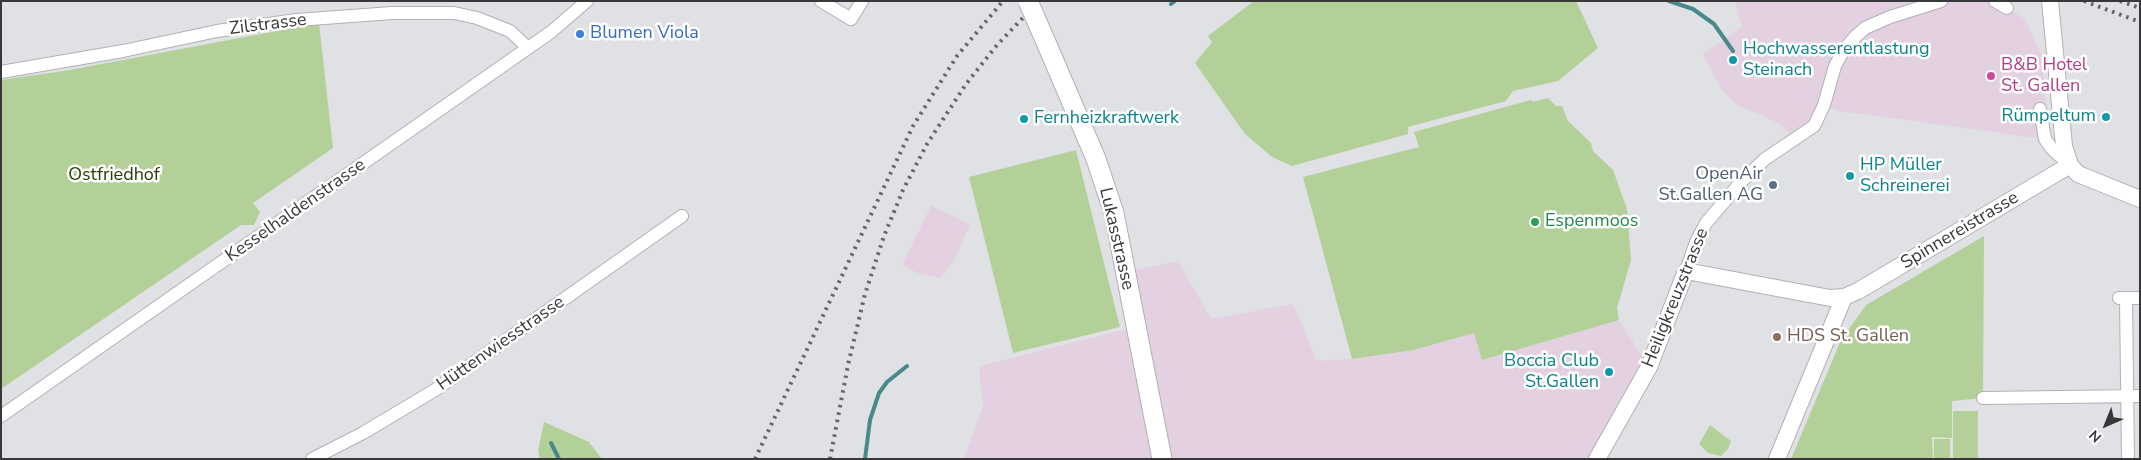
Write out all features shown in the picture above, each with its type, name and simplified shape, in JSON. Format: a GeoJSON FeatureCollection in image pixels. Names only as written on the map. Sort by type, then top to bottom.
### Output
{"type":"FeatureCollection","features":[{"type":"Feature","properties":{"kind":"main road","name":"Lukasstrasse"},"geometry":{"type":"LineString","coordinates":[[1028,1],[1096,159],[1114,213],[1162,459]]}},
{"type":"Feature","properties":{"kind":"street","name":"Kesselhaldenstrasse"},"geometry":{"type":"LineString","coordinates":[[1,416],[551,32],[587,1]]}},
{"type":"Feature","properties":{"kind":"street"},"geometry":{"type":"LineString","coordinates":[[821,1],[851,19],[862,1]]}},
{"type":"Feature","properties":{"kind":"street","name":"Heiligkreuzstrasse"},"geometry":{"type":"LineString","coordinates":[[1596,459],[1649,367],[1696,242],[1706,223],[1742,181],[1766,159],[1814,126],[1824,105],[1835,66],[1843,51],[1855,37],[1866,28],[1890,16],[1941,1]]}},
{"type":"Feature","properties":{"kind":"street"},"geometry":{"type":"LineString","coordinates":[[2050,1],[2064,146],[2070,165]]}},
{"type":"Feature","properties":{"kind":"street","name":"Zilstrasse"},"geometry":{"type":"LineString","coordinates":[[1,72],[123,51],[217,31],[321,18],[408,12],[454,13],[477,18],[510,31],[528,48]]}},
{"type":"Feature","properties":{"kind":"street"},"geometry":{"type":"LineString","coordinates":[[2040,109],[2045,139],[2052,149],[2078,174],[2140,199]]}},
{"type":"Feature","properties":{"kind":"street","name":"Spinnereistrasse"},"geometry":{"type":"LineString","coordinates":[[1686,271],[1830,298],[1844,297],[1858,292],[2070,165]]}},
{"type":"Feature","properties":{"kind":"street","name":"Hüttenwiesstrasse"},"geometry":{"type":"LineString","coordinates":[[312,459],[362,433],[435,390],[682,216]]}},
{"type":"Feature","properties":{"kind":"street"},"geometry":{"type":"LineString","coordinates":[[1777,459],[1844,297]]}},
{"type":"Feature","properties":{"kind":"street"},"geometry":{"type":"LineString","coordinates":[[2128,459],[2134,396],[2123,298],[2140,298]]}},
{"type":"Feature","properties":{"kind":"street"},"geometry":{"type":"LineString","coordinates":[[1983,398],[2134,396]]}},
{"type":"Feature","properties":{"kind":"shaded area"},"geometry":{"type":"Polygon","coordinates":[[[1735,1],[2001,1],[2026,21],[2041,54],[2049,133],[2045,139],[1840,111],[1824,105],[1794,139],[1780,124],[1734,103],[1721,88],[1703,54],[1742,27],[1735,1]]]}},
{"type":"Feature","properties":{"kind":"shaded area"},"geometry":{"type":"Polygon","coordinates":[[[931,206],[970,224],[956,257],[941,278],[920,274],[902,265],[931,206]]]}},
{"type":"Feature","properties":{"kind":"shaded area"},"geometry":{"type":"Polygon","coordinates":[[[1178,261],[1211,319],[1293,304],[1317,361],[1352,359],[1414,350],[1474,333],[1482,360],[1619,320],[1649,367],[1603,459],[964,459],[983,406],[979,366],[1135,327],[1125,272],[1178,261]]]}},
{"type":"Feature","properties":{"kind":"green space"},"geometry":{"type":"Polygon","coordinates":[[[1254,1],[1576,1],[1598,48],[1558,81],[1513,91],[1506,101],[1408,127],[1408,134],[1292,166],[1272,157],[1245,134],[1195,63],[1212,42],[1208,36],[1254,1]]]}},
{"type":"Feature","properties":{"kind":"green space","name":"Ostfriedhof"},"geometry":{"type":"Polygon","coordinates":[[[319,23],[333,148],[253,203],[260,212],[254,225],[241,225],[1,389],[1,80],[70,70],[319,23]]]}},
{"type":"Feature","properties":{"kind":"green space","name":"Espenmoos"},"geometry":{"type":"Polygon","coordinates":[[[1548,98],[1556,106],[1562,106],[1568,121],[1591,143],[1593,151],[1613,170],[1627,209],[1631,260],[1617,308],[1619,320],[1482,360],[1474,333],[1414,350],[1352,359],[1303,177],[1419,147],[1414,132],[1531,100],[1533,102],[1548,98]]]}},
{"type":"Feature","properties":{"kind":"green space"},"geometry":{"type":"Polygon","coordinates":[[[1076,150],[1120,327],[1013,353],[969,177],[1076,150]]]}},
{"type":"Feature","properties":{"kind":"green space"},"geometry":{"type":"Polygon","coordinates":[[[1984,236],[1983,398],[1952,401],[1952,438],[1932,437],[1933,459],[1791,459],[1841,340],[1866,305],[1984,236]]]}},
{"type":"Feature","properties":{"kind":"green space"},"geometry":{"type":"Polygon","coordinates":[[[1953,411],[1978,411],[1978,459],[1953,459],[1953,411]]]}},
{"type":"Feature","properties":{"kind":"green space"},"geometry":{"type":"Polygon","coordinates":[[[544,422],[589,442],[602,459],[540,459],[538,451],[544,422]]]}},
{"type":"Feature","properties":{"kind":"green space"},"geometry":{"type":"Polygon","coordinates":[[[1710,425],[1731,441],[1728,449],[1721,456],[1708,453],[1699,444],[1710,425]]]}},
{"type":"Feature","properties":{"kind":"green space"},"geometry":{"type":"Polygon","coordinates":[[[1934,439],[1950,439],[1950,459],[1934,459],[1934,439]]]}},
{"type":"Feature","properties":{"kind":"waterway"},"geometry":{"type":"LineString","coordinates":[[1171,4],[1175,1]]}},
{"type":"Feature","properties":{"kind":"waterway"},"geometry":{"type":"LineString","coordinates":[[1669,1],[1693,9],[1714,24],[1733,51]]}},
{"type":"Feature","properties":{"kind":"waterway"},"geometry":{"type":"LineString","coordinates":[[865,459],[870,420],[879,393],[887,382],[907,366]]}},
{"type":"Feature","properties":{"kind":"waterway"},"geometry":{"type":"LineString","coordinates":[[551,443],[559,459]]}},
{"type":"Feature","properties":{"kind":"railway"},"geometry":{"type":"LineString","coordinates":[[755,459],[913,126],[957,56],[1003,1]]}},
{"type":"Feature","properties":{"kind":"railway"},"geometry":{"type":"LineString","coordinates":[[830,459],[848,365],[865,294],[884,236],[903,190],[927,144],[966,84],[997,45],[1039,1]]}},
{"type":"Feature","properties":{"kind":"railway"},"geometry":{"type":"LineString","coordinates":[[2084,1],[2140,22]]}},
{"type":"Feature","properties":{"kind":"railway"},"geometry":{"type":"LineString","coordinates":[[2120,1],[2140,8]]}},
{"type":"Feature","properties":{"kind":"place","name":"Blumen Viola"},"geometry":{"type":"Point","coordinates":[580,34]}},
{"type":"Feature","properties":{"kind":"place","name":"Hochwasserentlastung Steinach"},"geometry":{"type":"Point","coordinates":[1733,60]}},
{"type":"Feature","properties":{"kind":"place","name":"B&B Hotel St. Gallen"},"geometry":{"type":"Point","coordinates":[1991,76]}},
{"type":"Feature","properties":{"kind":"place","name":"Rümpeltum"},"geometry":{"type":"Point","coordinates":[2106,117]}},
{"type":"Feature","properties":{"kind":"place","name":"Fernheizkraftwerk"},"geometry":{"type":"Point","coordinates":[1024,119]}},
{"type":"Feature","properties":{"kind":"place","name":"HP Müller Schreinerei"},"geometry":{"type":"Point","coordinates":[1850,176]}},
{"type":"Feature","properties":{"kind":"place","name":"OpenAir St.Gallen AG"},"geometry":{"type":"Point","coordinates":[1773,185]}},
{"type":"Feature","properties":{"kind":"place","name":"Espenmoos"},"geometry":{"type":"Point","coordinates":[1535,222]}},
{"type":"Feature","properties":{"kind":"place","name":"HDS St. Gallen"},"geometry":{"type":"Point","coordinates":[1777,337]}},
{"type":"Feature","properties":{"kind":"place","name":"Boccia Club St.Gallen"},"geometry":{"type":"Point","coordinates":[1609,372]}}]}
